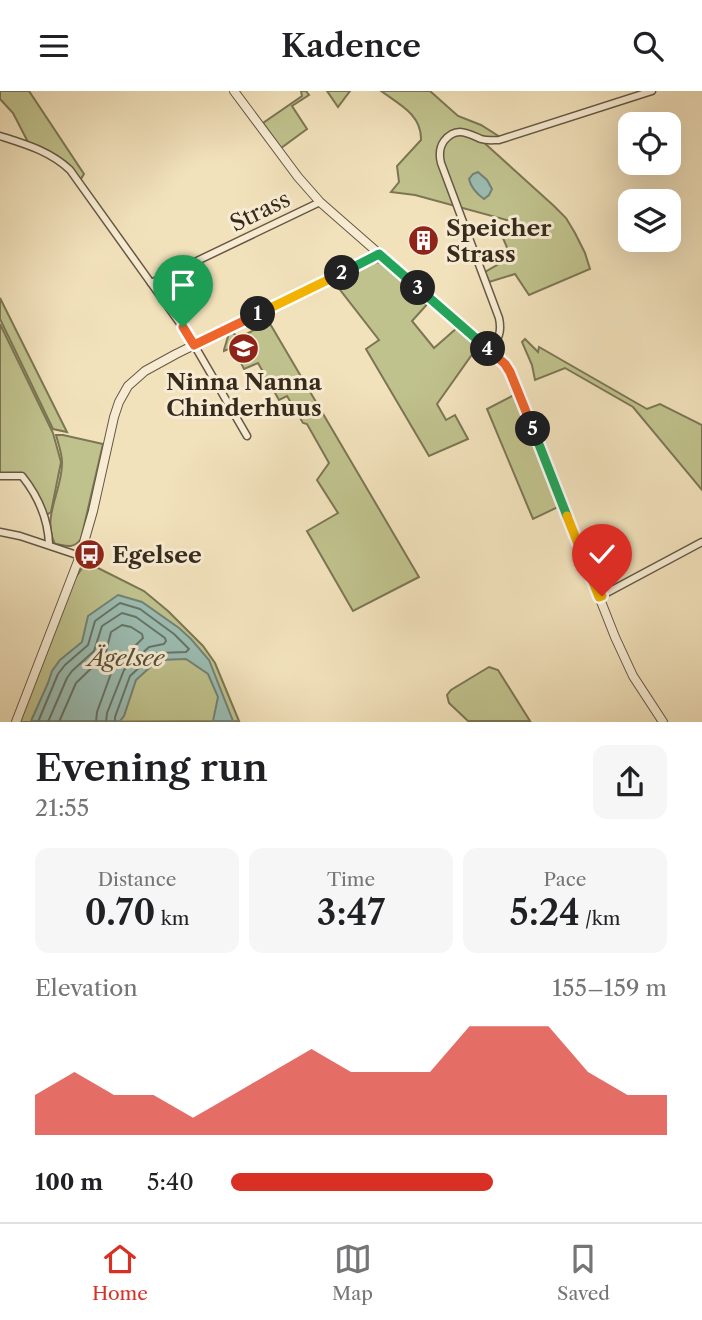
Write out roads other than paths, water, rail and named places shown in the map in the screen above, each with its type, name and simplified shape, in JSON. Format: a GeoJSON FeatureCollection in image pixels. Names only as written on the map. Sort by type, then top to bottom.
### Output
{"type":"FeatureCollection","features":[{"type":"Feature","properties":{"kind":"street"},"geometry":{"type":"LineString","coordinates":[[234,91],[320,202],[505,364],[633,676],[663,722]]}},
{"type":"Feature","properties":{"kind":"street"},"geometry":{"type":"LineString","coordinates":[[489,350],[500,336],[499,318],[439,156],[441,146],[451,134],[459,131],[468,132],[484,140],[499,140],[652,91]]}},
{"type":"Feature","properties":{"kind":"street"},"geometry":{"type":"LineString","coordinates":[[0,136],[59,159],[71,170],[194,345],[247,436]]}},
{"type":"Feature","properties":{"kind":"street","name":"Strass"},"geometry":{"type":"LineString","coordinates":[[151,283],[320,202]]}},
{"type":"Feature","properties":{"kind":"street"},"geometry":{"type":"LineString","coordinates":[[16,722],[80,556],[114,417],[128,386],[145,371],[194,345],[379,254]]}},
{"type":"Feature","properties":{"kind":"street"},"geometry":{"type":"LineString","coordinates":[[0,476],[22,476],[29,485],[45,516],[49,544]]}},
{"type":"Feature","properties":{"kind":"street"},"geometry":{"type":"LineString","coordinates":[[0,532],[49,544],[80,556]]}},
{"type":"Feature","properties":{"kind":"street"},"geometry":{"type":"LineString","coordinates":[[599,597],[702,542]]}},
{"type":"Feature","properties":{"kind":"water"},"geometry":{"type":"Polygon","coordinates":[[[478,172],[492,189],[484,199],[475,191],[469,179],[478,172]]]}},
{"type":"Feature","properties":{"kind":"water","name":"Ägelsee"},"geometry":{"type":"Polygon","coordinates":[[[118,595],[142,602],[191,639],[209,660],[233,721],[213,721],[218,697],[208,674],[186,659],[158,660],[136,680],[120,721],[31,721],[52,671],[60,660],[82,642],[88,616],[118,595]]]}},
{"type":"Feature","properties":{"kind":"place","name":"Speicher Strass"},"geometry":{"type":"Point","coordinates":[423,241]}},
{"type":"Feature","properties":{"kind":"place","name":"Ninna Nanna Chinderhuus"},"geometry":{"type":"Point","coordinates":[244,348]}},
{"type":"Feature","properties":{"kind":"place","name":"Egelsee"},"geometry":{"type":"Point","coordinates":[89,555]}}]}
